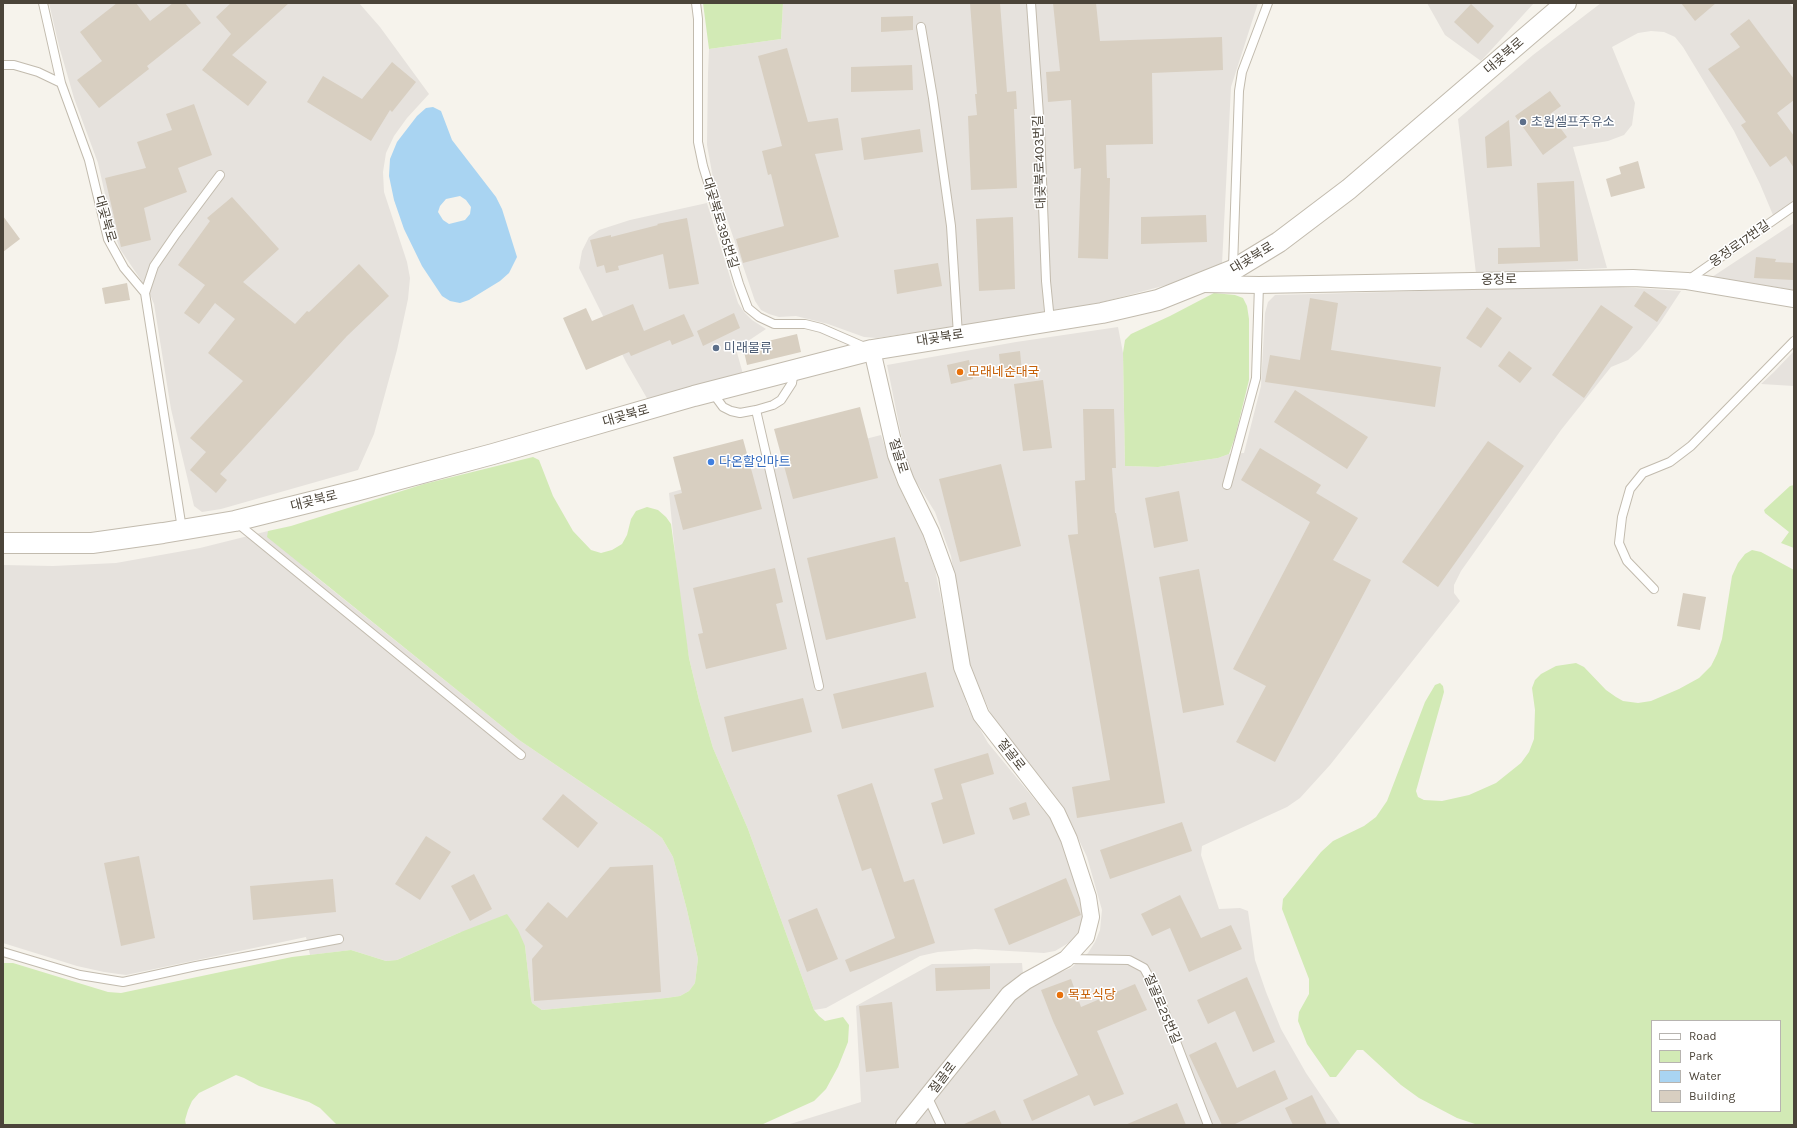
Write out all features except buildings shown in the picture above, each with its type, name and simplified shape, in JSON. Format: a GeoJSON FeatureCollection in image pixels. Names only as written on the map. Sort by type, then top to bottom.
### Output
{"type":"FeatureCollection","features":[{"type":"Feature","properties":{"kind":"street","name":"대곶북로"},"geometry":{"type":"LineString","coordinates":[[3,543],[92,543],[235,521],[493,454],[712,392],[872,350],[1102,313],[1158,300],[1203,284],[1233,270],[1279,242],[1349,189],[1566,3]]}},
{"type":"Feature","properties":{"kind":"street","name":"옹정로"},"geometry":{"type":"LineString","coordinates":[[1203,284],[1260,285],[1633,278],[1687,281],[1794,299]]}},
{"type":"Feature","properties":{"kind":"street","name":"절골로"},"geometry":{"type":"LineString","coordinates":[[872,350],[896,455],[906,481],[932,532],[947,576],[962,667],[981,714],[1057,813],[1069,839],[1088,897],[1091,917],[1086,937],[1066,959],[1026,981],[1009,994],[928,1098],[904,1125]]}},
{"type":"Feature","properties":{"kind":"lane","name":"대곶북로"},"geometry":{"type":"LineString","coordinates":[[43,3],[61,83],[89,160],[108,239],[124,268],[145,293]]}},
{"type":"Feature","properties":{"kind":"lane","name":"대곶북로395번길"},"geometry":{"type":"LineString","coordinates":[[696,3],[698,19],[698,142],[703,166],[739,284],[748,308],[759,317],[774,324],[805,324],[821,328],[872,350]]}},
{"type":"Feature","properties":{"kind":"lane","name":"대곶북로403번길"},"geometry":{"type":"LineString","coordinates":[[1031,3],[1040,129],[1046,281],[1050,321]]}},
{"type":"Feature","properties":{"kind":"lane"},"geometry":{"type":"LineString","coordinates":[[1233,270],[1239,91],[1242,72],[1268,3]]}},
{"type":"Feature","properties":{"kind":"lane"},"geometry":{"type":"LineString","coordinates":[[921,27],[934,105],[951,226],[958,335]]}},
{"type":"Feature","properties":{"kind":"lane"},"geometry":{"type":"LineString","coordinates":[[3,65],[20,66],[38,72],[61,83]]}},
{"type":"Feature","properties":{"kind":"lane"},"geometry":{"type":"LineString","coordinates":[[182,530],[145,293],[154,266],[220,175]]}},
{"type":"Feature","properties":{"kind":"lane","name":"옹정로17번길"},"geometry":{"type":"LineString","coordinates":[[1687,281],[1794,206]]}},
{"type":"Feature","properties":{"kind":"lane"},"geometry":{"type":"LineString","coordinates":[[1227,485],[1256,378],[1260,285]]}},
{"type":"Feature","properties":{"kind":"lane"},"geometry":{"type":"LineString","coordinates":[[1654,589],[1627,561],[1619,543],[1622,517],[1630,489],[1643,473],[1670,462],[1691,446],[1794,341]]}},
{"type":"Feature","properties":{"kind":"lane"},"geometry":{"type":"LineString","coordinates":[[712,392],[723,407],[731,411],[740,413],[756,410],[773,405],[781,400],[792,383],[794,370]]}},
{"type":"Feature","properties":{"kind":"lane"},"geometry":{"type":"LineString","coordinates":[[756,410],[819,686]]}},
{"type":"Feature","properties":{"kind":"lane"},"geometry":{"type":"LineString","coordinates":[[235,521],[521,755]]}},
{"type":"Feature","properties":{"kind":"lane"},"geometry":{"type":"LineString","coordinates":[[3,952],[80,975],[123,982],[204,964],[339,939]]}},
{"type":"Feature","properties":{"kind":"lane","name":"절골로25번길"},"geometry":{"type":"LineString","coordinates":[[1066,959],[1129,960],[1144,968],[1157,992],[1208,1125]]}},
{"type":"Feature","properties":{"kind":"lane","name":"절골로"},"geometry":{"type":"LineString","coordinates":[[928,1098],[941,1125]]}},
{"type":"Feature","properties":{"kind":"shaded area"},"geometry":{"type":"Polygon","coordinates":[[[49,3],[359,3],[380,27],[429,94],[407,118],[394,136],[386,153],[383,172],[384,192],[407,262],[410,278],[408,299],[397,350],[374,434],[358,470],[221,509],[202,512],[194,506],[171,409],[154,304],[149,292],[120,249],[113,230],[98,163],[74,98],[59,46],[49,3]]]}},
{"type":"Feature","properties":{"kind":"shaded area"},"geometry":{"type":"Polygon","coordinates":[[[783,3],[1258,3],[1231,87],[1222,264],[1185,280],[1103,302],[1040,314],[877,338],[864,337],[828,324],[796,316],[779,317],[761,310],[755,301],[713,178],[707,145],[709,49],[781,39],[783,3]]]}},
{"type":"Feature","properties":{"kind":"shaded area"},"geometry":{"type":"Polygon","coordinates":[[[1427,3],[1534,3],[1481,61],[1445,35],[1427,3]]]}},
{"type":"Feature","properties":{"kind":"shaded area"},"geometry":{"type":"Polygon","coordinates":[[[1601,3],[1789,3],[1794,9],[1794,200],[1773,215],[1760,184],[1734,131],[1683,47],[1675,37],[1664,32],[1651,31],[1638,33],[1612,47],[1635,103],[1632,125],[1624,135],[1608,141],[1573,147],[1607,268],[1476,274],[1458,119],[1533,55],[1601,3]]]}},
{"type":"Feature","properties":{"kind":"shaded area"},"geometry":{"type":"Polygon","coordinates":[[[707,203],[738,303],[752,320],[766,329],[736,349],[743,374],[648,400],[626,362],[579,268],[582,251],[589,237],[599,230],[630,220],[707,203]]]}},
{"type":"Feature","properties":{"kind":"shaded area"},"geometry":{"type":"Polygon","coordinates":[[[1794,223],[1794,290],[1712,277],[1794,223]]]}},
{"type":"Feature","properties":{"kind":"shaded area"},"geometry":{"type":"Polygon","coordinates":[[[1605,286],[1681,291],[1660,323],[1640,349],[1628,360],[1611,367],[1561,430],[1461,571],[1454,585],[1454,593],[1460,601],[1330,765],[1300,798],[1287,807],[1202,846],[1201,855],[1219,909],[1240,908],[1248,911],[1255,960],[1281,1029],[1306,1073],[1341,1125],[915,1125],[987,1030],[1010,1005],[1025,991],[1051,976],[1071,968],[1088,953],[1100,930],[1102,910],[1087,857],[1061,804],[1008,739],[992,716],[970,668],[951,556],[935,512],[915,480],[906,459],[887,365],[1016,342],[1118,327],[1123,353],[1125,466],[1158,467],[1218,458],[1229,454],[1244,453],[1261,386],[1265,313],[1268,302],[1275,295],[1605,286]]]}},
{"type":"Feature","properties":{"kind":"shaded area"},"geometry":{"type":"Polygon","coordinates":[[[1794,351],[1794,386],[1761,384],[1774,372],[1794,351]]]}},
{"type":"Feature","properties":{"kind":"shaded area"},"geometry":{"type":"Polygon","coordinates":[[[881,435],[896,481],[923,536],[935,569],[954,664],[968,708],[988,743],[1050,818],[1058,831],[1068,854],[1085,913],[1080,932],[1072,941],[1055,951],[1044,953],[975,949],[938,952],[920,956],[826,1008],[814,1010],[748,829],[713,748],[699,700],[689,658],[680,604],[669,493],[780,461],[881,435]]]}},
{"type":"Feature","properties":{"kind":"shaded area"},"geometry":{"type":"Polygon","coordinates":[[[268,531],[310,572],[519,740],[662,838],[673,857],[698,959],[695,983],[689,991],[680,996],[666,998],[542,1010],[532,1003],[525,946],[461,932],[397,960],[386,961],[351,950],[310,955],[306,937],[126,975],[77,966],[3,943],[3,565],[53,566],[116,563],[200,548],[268,531]]]}},
{"type":"Feature","properties":{"kind":"shaded area"},"geometry":{"type":"Polygon","coordinates":[[[1022,963],[1023,974],[1004,989],[992,1002],[893,1125],[787,1125],[861,1102],[856,1006],[932,964],[1022,963]]]}},
{"type":"Feature","properties":{"kind":"green space"},"geometry":{"type":"Polygon","coordinates":[[[703,3],[783,3],[781,39],[709,49],[703,3]]]}},
{"type":"Feature","properties":{"kind":"green space"},"geometry":{"type":"Polygon","coordinates":[[[1214,293],[1235,295],[1243,298],[1247,306],[1249,319],[1249,380],[1235,437],[1229,454],[1218,458],[1158,467],[1125,466],[1123,353],[1125,340],[1131,334],[1214,293]]]}},
{"type":"Feature","properties":{"kind":"green space"},"geometry":{"type":"Polygon","coordinates":[[[533,457],[539,460],[553,496],[573,531],[591,550],[601,553],[612,550],[622,544],[627,535],[631,519],[636,511],[647,507],[658,510],[671,524],[689,658],[713,748],[748,829],[814,1010],[825,1021],[843,1017],[849,1025],[848,1042],[838,1067],[826,1089],[814,1101],[761,1125],[337,1125],[320,1108],[309,1102],[259,1086],[236,1075],[199,1093],[192,1101],[188,1110],[185,1120],[186,1125],[3,1125],[3,963],[13,963],[108,992],[121,993],[292,957],[351,950],[386,961],[397,960],[507,914],[518,930],[525,946],[532,1003],[542,1010],[666,998],[680,996],[689,991],[695,983],[698,959],[673,857],[662,838],[519,740],[267,537],[268,531],[291,526],[424,484],[533,457]]]}},
{"type":"Feature","properties":{"kind":"green space"},"geometry":{"type":"Polygon","coordinates":[[[1794,485],[1794,548],[1781,543],[1789,532],[1765,513],[1764,510],[1790,486],[1794,485]]]}},
{"type":"Feature","properties":{"kind":"green space"},"geometry":{"type":"Polygon","coordinates":[[[1752,550],[1761,552],[1794,570],[1794,1125],[1478,1125],[1457,1118],[1419,1098],[1401,1085],[1363,1050],[1357,1050],[1336,1077],[1330,1077],[1307,1044],[1298,1021],[1299,1012],[1309,994],[1309,979],[1282,909],[1283,899],[1321,852],[1333,841],[1364,826],[1376,817],[1387,801],[1425,702],[1435,685],[1440,683],[1443,686],[1444,692],[1416,791],[1418,797],[1424,800],[1442,801],[1469,795],[1496,783],[1521,763],[1529,752],[1534,739],[1535,710],[1532,688],[1535,680],[1541,674],[1556,666],[1576,663],[1584,667],[1606,690],[1616,697],[1623,701],[1638,703],[1651,701],[1679,689],[1699,678],[1711,666],[1717,654],[1722,639],[1732,576],[1738,563],[1745,554],[1752,550]]]}},
{"type":"Feature","properties":{"kind":"water"},"geometry":{"type":"Polygon","coordinates":[[[433,107],[441,111],[452,140],[496,197],[502,209],[517,257],[509,273],[500,281],[469,300],[460,303],[450,301],[442,296],[422,266],[404,229],[394,200],[389,176],[390,159],[397,142],[417,116],[426,108],[433,107]],[[460,196],[446,199],[440,206],[438,212],[443,220],[449,224],[465,220],[470,214],[471,207],[466,200],[460,196]]]}},
{"type":"Feature","properties":{"kind":"place","name":"초원셀프주유소"},"geometry":{"type":"Point","coordinates":[1523,122]}},
{"type":"Feature","properties":{"kind":"place","name":"미래물류"},"geometry":{"type":"Point","coordinates":[716,348]}},
{"type":"Feature","properties":{"kind":"place","name":"모래네순대국"},"geometry":{"type":"Point","coordinates":[960,372]}},
{"type":"Feature","properties":{"kind":"place","name":"다온할인마트"},"geometry":{"type":"Point","coordinates":[711,462]}},
{"type":"Feature","properties":{"kind":"place","name":"목포식당"},"geometry":{"type":"Point","coordinates":[1060,995]}}]}
